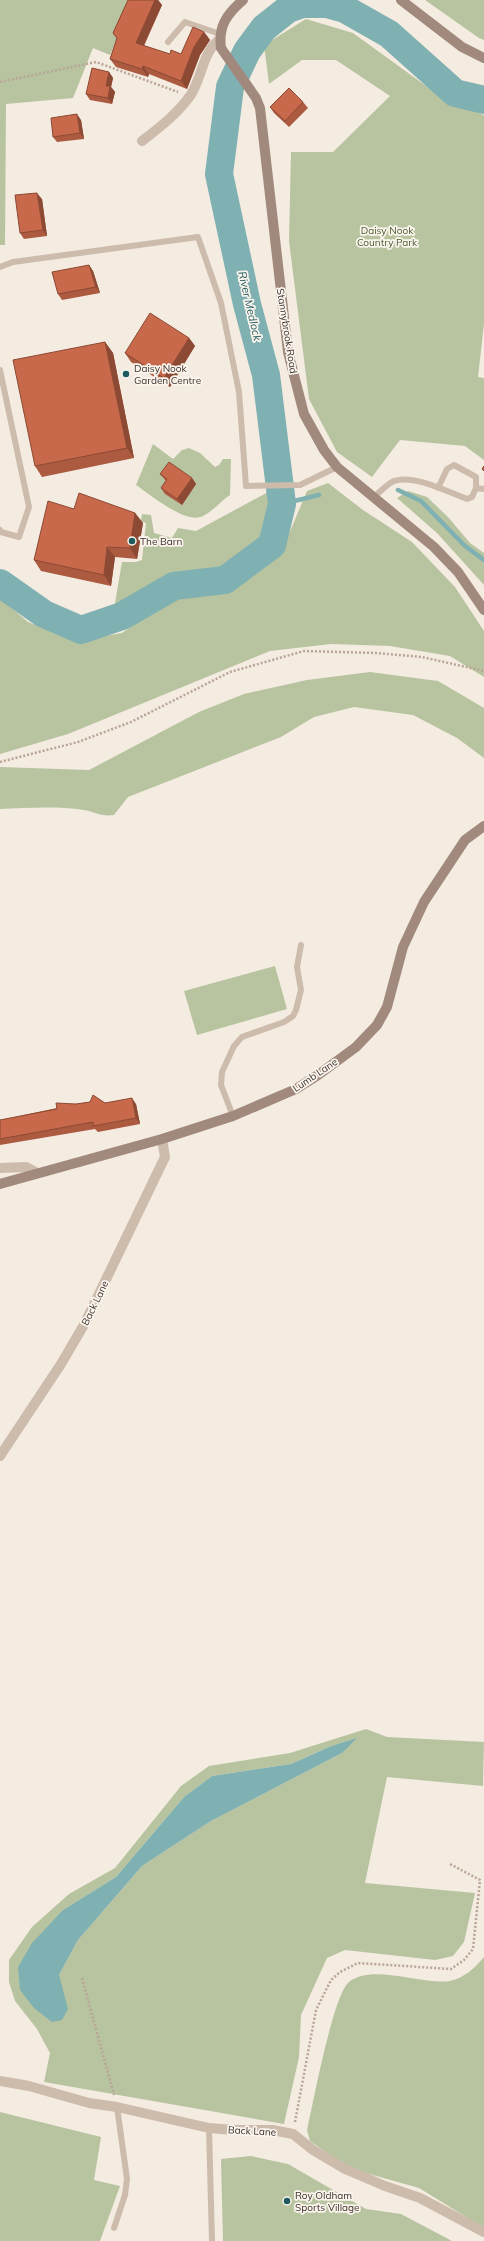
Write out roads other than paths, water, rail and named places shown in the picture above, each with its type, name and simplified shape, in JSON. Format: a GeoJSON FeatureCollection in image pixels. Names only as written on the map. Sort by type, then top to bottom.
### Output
{"type":"FeatureCollection","features":[{"type":"Feature","properties":{"kind":"street"},"geometry":{"type":"LineString","coordinates":[[142,141],[162,126],[190,96],[212,44],[220,40],[227,16],[243,0]]}},
{"type":"Feature","properties":{"kind":"street"},"geometry":{"type":"LineString","coordinates":[[401,0],[462,47],[484,58]]}},
{"type":"Feature","properties":{"kind":"street","name":"Stannybrook Road"},"geometry":{"type":"LineString","coordinates":[[220,40],[256,98],[263,120],[273,230],[293,376],[304,414],[312,431],[337,467],[434,547],[458,572],[484,610]]}},
{"type":"Feature","properties":{"kind":"street","name":"Lumb Lane"},"geometry":{"type":"LineString","coordinates":[[0,1184],[162,1139],[233,1116],[296,1089],[356,1047],[373,1031],[387,1007],[403,948],[421,908],[439,876],[464,840],[484,824]]}},
{"type":"Feature","properties":{"kind":"street","name":"Back Lane"},"geometry":{"type":"LineString","coordinates":[[0,1456],[61,1364],[85,1323],[165,1157],[162,1139]]}},
{"type":"Feature","properties":{"kind":"street"},"geometry":{"type":"LineString","coordinates":[[0,1168],[26,1166],[37,1173]]}},
{"type":"Feature","properties":{"kind":"street","name":"Back Lane"},"geometry":{"type":"LineString","coordinates":[[0,2081],[30,2086],[89,2103],[117,2107],[209,2128],[232,2130],[272,2130],[292,2134],[313,2150],[345,2169],[385,2186],[420,2198],[484,2232]]}},
{"type":"Feature","properties":{"kind":"lane"},"geometry":{"type":"LineString","coordinates":[[168,42],[185,22],[220,40]]}},
{"type":"Feature","properties":{"kind":"lane"},"geometry":{"type":"LineString","coordinates":[[0,267],[13,262],[198,237],[221,303],[239,392],[246,486],[262,487],[300,485],[337,467]]}},
{"type":"Feature","properties":{"kind":"lane"},"geometry":{"type":"LineString","coordinates":[[0,370],[29,507],[19,537],[1,532],[0,530]]}},
{"type":"Feature","properties":{"kind":"lane"},"geometry":{"type":"LineString","coordinates":[[374,497],[394,481],[407,480],[438,488],[467,500],[472,497],[476,488],[476,477],[454,465],[447,469],[438,488]]}},
{"type":"Feature","properties":{"kind":"lane"},"geometry":{"type":"LineString","coordinates":[[476,488],[484,490]]}},
{"type":"Feature","properties":{"kind":"lane"},"geometry":{"type":"LineString","coordinates":[[233,1116],[221,1085],[222,1072],[234,1046],[242,1036],[284,1022],[293,1016],[301,990],[297,967],[301,944]]}},
{"type":"Feature","properties":{"kind":"lane"},"geometry":{"type":"LineString","coordinates":[[114,2228],[125,2195],[127,2179],[117,2107]]}},
{"type":"Feature","properties":{"kind":"lane"},"geometry":{"type":"LineString","coordinates":[[209,2128],[212,2241]]}},
{"type":"Feature","properties":{"kind":"water"},"geometry":{"type":"Polygon","coordinates":[[[357,1738],[342,1753],[211,1821],[142,1866],[78,1940],[59,1975],[68,2009],[62,2020],[52,2022],[34,2008],[20,1990],[18,1967],[32,1943],[63,1910],[116,1877],[184,1797],[212,1776],[291,1764],[329,1747],[357,1738]]]}},
{"type":"Feature","properties":{"kind":"waterway","name":"River Medlock"},"geometry":{"type":"LineString","coordinates":[[0,583],[44,614],[81,630],[122,616],[174,586],[225,580],[272,545],[282,504],[266,375],[247,304],[219,174],[230,87],[247,51],[264,28],[288,9],[302,4],[327,4],[345,9],[389,34],[455,93],[484,100]]}},
{"type":"Feature","properties":{"kind":"waterway"},"geometry":{"type":"LineString","coordinates":[[398,490],[421,501],[465,546],[484,560]]}},
{"type":"Feature","properties":{"kind":"waterway"},"geometry":{"type":"LineString","coordinates":[[282,504],[319,495]]}},
{"type":"Feature","properties":{"kind":"place","name":"Daisy Nook Garden Centre"},"geometry":{"type":"Point","coordinates":[126,374]}},
{"type":"Feature","properties":{"kind":"place","name":"The Barn"},"geometry":{"type":"Point","coordinates":[132,541]}},
{"type":"Feature","properties":{"kind":"place","name":"Roy Oldham Sports Village"},"geometry":{"type":"Point","coordinates":[287,2201]}},
{"type":"Feature","properties":{"kind":"park label","name":"Daisy Nook Country Park"},"geometry":{"type":"Point","coordinates":[387,236]}}]}
